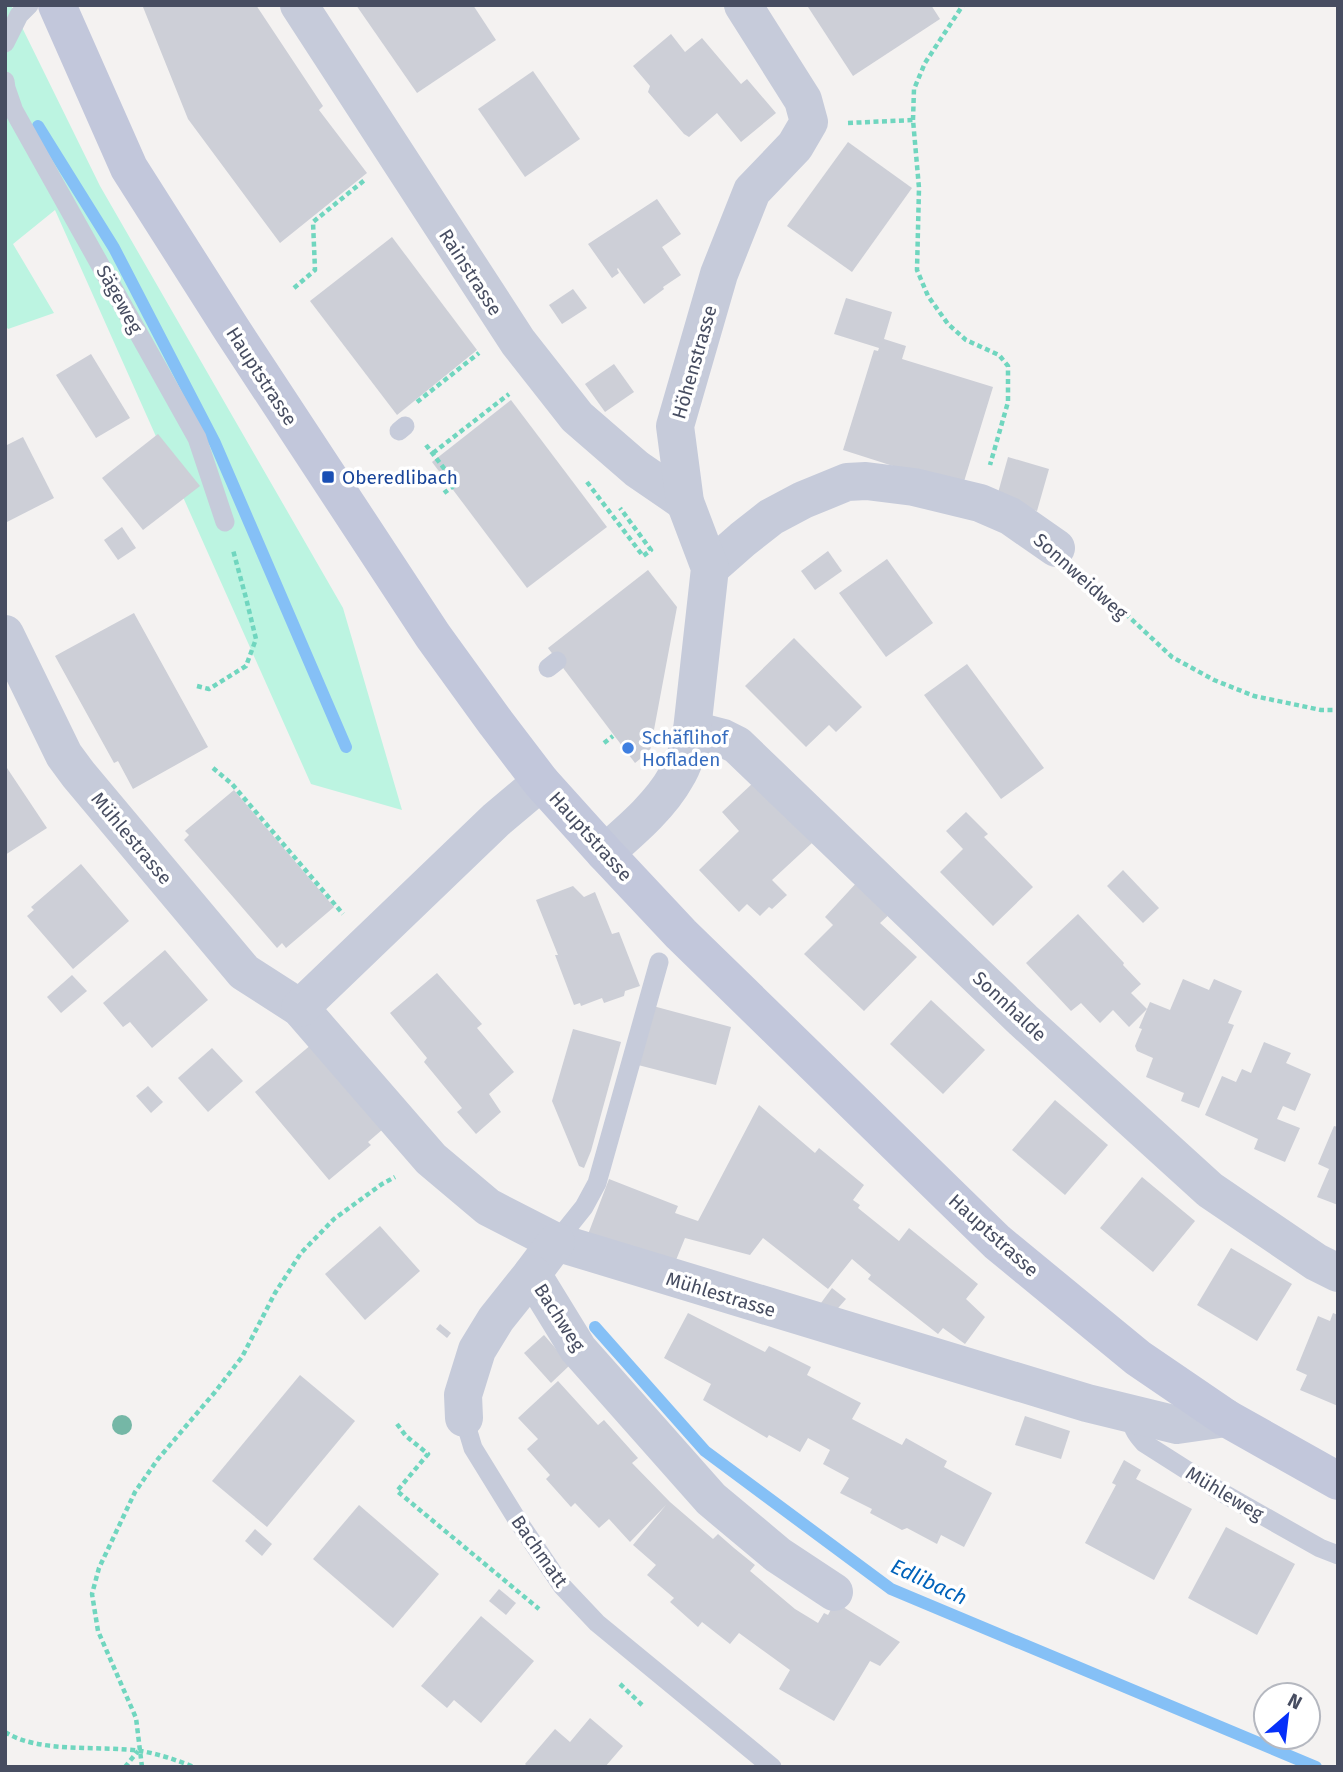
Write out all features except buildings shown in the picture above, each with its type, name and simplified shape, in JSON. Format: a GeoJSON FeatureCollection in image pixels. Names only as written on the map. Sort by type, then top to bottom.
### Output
{"type":"FeatureCollection","features":[{"type":"Feature","properties":{"kind":"street","name":"Hauptstrasse"},"geometry":{"type":"LineString","coordinates":[[57,5],[129,168],[433,636],[541,782],[681,934],[997,1242],[1138,1358],[1226,1418],[1338,1481]]}},
{"type":"Feature","properties":{"kind":"street","name":"Rainstrasse"},"geometry":{"type":"LineString","coordinates":[[299,5],[517,342],[576,417],[637,470],[685,502]]}},
{"type":"Feature","properties":{"kind":"street"},"geometry":{"type":"LineString","coordinates":[[743,5],[803,100],[809,122]]}},
{"type":"Feature","properties":{"kind":"street","name":"Höhenstrasse"},"geometry":{"type":"LineString","coordinates":[[605,853],[652,808],[676,778],[687,755],[710,568],[685,502],[675,426],[719,274],[752,191],[795,146],[809,122]]}},
{"type":"Feature","properties":{"kind":"street","name":"Sonnweidweg"},"geometry":{"type":"LineString","coordinates":[[710,568],[771,517],[847,482],[866,481],[914,487],[980,503],[1010,516],[1056,548]]}},
{"type":"Feature","properties":{"kind":"street","name":"Mühlestrasse"},"geometry":{"type":"LineString","coordinates":[[5,634],[64,755],[244,972],[300,1008],[431,1159],[488,1207],[556,1242],[1074,1399],[1177,1425],[1226,1418]]}},
{"type":"Feature","properties":{"kind":"street","name":"Sonnhalde"},"geometry":{"type":"LineString","coordinates":[[692,730],[723,738],[737,745],[1023,1020],[1210,1190],[1316,1262],[1338,1273]]}},
{"type":"Feature","properties":{"kind":"street"},"geometry":{"type":"LineString","coordinates":[[300,1008],[497,819],[541,782]]}},
{"type":"Feature","properties":{"kind":"street","name":"Bachweg"},"geometry":{"type":"LineString","coordinates":[[556,1242],[532,1274],[578,1349],[711,1499],[778,1555],[834,1592]]}},
{"type":"Feature","properties":{"kind":"street","name":"Bachmatt"},"geometry":{"type":"LineString","coordinates":[[464,1418],[463,1395],[477,1350],[496,1318],[532,1274]]}},
{"type":"Feature","properties":{"kind":"lane"},"geometry":{"type":"LineString","coordinates":[[5,43],[19,15],[29,5]]}},
{"type":"Feature","properties":{"kind":"lane","name":"Sägeweg"},"geometry":{"type":"LineString","coordinates":[[5,81],[14,111],[197,438],[225,522]]}},
{"type":"Feature","properties":{"kind":"lane","name":"Bachweg"},"geometry":{"type":"LineString","coordinates":[[556,1242],[584,1207],[597,1183],[659,962]]}},
{"type":"Feature","properties":{"kind":"lane","name":"Mühleweg"},"geometry":{"type":"LineString","coordinates":[[1132,1413],[1134,1432],[1144,1443],[1222,1492],[1320,1548],[1338,1555]]}},
{"type":"Feature","properties":{"kind":"lane","name":"Bachmatt"},"geometry":{"type":"LineString","coordinates":[[464,1418],[473,1448],[562,1586],[597,1623],[772,1767]]}},
{"type":"Feature","properties":{"kind":"path"},"geometry":{"type":"LineString","coordinates":[[963,5],[925,63],[914,89],[913,120],[919,188],[917,270],[928,296],[948,324],[966,340],[999,355],[1008,366],[1008,402],[980,503]]}},
{"type":"Feature","properties":{"kind":"path"},"geometry":{"type":"LineString","coordinates":[[809,122],[838,124],[913,120]]}},
{"type":"Feature","properties":{"kind":"path"},"geometry":{"type":"LineString","coordinates":[[294,288],[315,270],[313,222],[373,173]]}},
{"type":"Feature","properties":{"kind":"path"},"geometry":{"type":"LineString","coordinates":[[414,405],[479,354]]}},
{"type":"Feature","properties":{"kind":"path"},"geometry":{"type":"LineString","coordinates":[[433,454],[509,394]]}},
{"type":"Feature","properties":{"kind":"path"},"geometry":{"type":"LineString","coordinates":[[425,443],[456,484],[444,493]]}},
{"type":"Feature","properties":{"kind":"path"},"geometry":{"type":"LineString","coordinates":[[197,686],[209,689],[246,666],[256,639],[225,522]]}},
{"type":"Feature","properties":{"kind":"path","name":"Sonnweidweg"},"geometry":{"type":"LineString","coordinates":[[1056,548],[1172,657],[1214,680],[1254,696],[1321,710],[1338,710]]}},
{"type":"Feature","properties":{"kind":"path"},"geometry":{"type":"LineString","coordinates":[[604,743],[614,736]]}},
{"type":"Feature","properties":{"kind":"path"},"geometry":{"type":"LineString","coordinates":[[213,768],[232,784],[330,899]]}},
{"type":"Feature","properties":{"kind":"path"},"geometry":{"type":"LineString","coordinates":[[142,1767],[136,1718],[98,1631],[92,1594],[99,1568],[135,1492],[158,1459],[242,1357],[275,1293],[301,1253],[334,1219],[382,1184],[431,1159]]}},
{"type":"Feature","properties":{"kind":"path"},"geometry":{"type":"LineString","coordinates":[[397,1424],[406,1436],[428,1454],[397,1491],[542,1611]]}},
{"type":"Feature","properties":{"kind":"path"},"geometry":{"type":"LineString","coordinates":[[612,1676],[642,1705]]}},
{"type":"Feature","properties":{"kind":"path"},"geometry":{"type":"LineString","coordinates":[[5,1732],[18,1740],[42,1744],[163,1755],[194,1767]]}},
{"type":"Feature","properties":{"kind":"path"},"geometry":{"type":"LineString","coordinates":[[125,1767],[139,1751]]}},
{"type":"Feature","properties":{"kind":"green space"},"geometry":{"type":"Polygon","coordinates":[[[5,5],[11,5],[100,186],[343,608],[402,810],[311,784],[55,210],[13,244],[54,313],[8,329],[5,325],[5,5]]]}},
{"type":"Feature","properties":{"kind":"waterway"},"geometry":{"type":"LineString","coordinates":[[38,126],[114,248],[215,443],[346,747]]}},
{"type":"Feature","properties":{"kind":"waterway","name":"Edlibach"},"geometry":{"type":"LineString","coordinates":[[595,1327],[705,1451],[891,1589],[1316,1767]]}},
{"type":"Feature","properties":{"kind":"place","name":"Oberedlibach"},"geometry":{"type":"Point","coordinates":[328,477]}},
{"type":"Feature","properties":{"kind":"place","name":"Schäflihof Hofladen"},"geometry":{"type":"Point","coordinates":[628,748]}}]}
